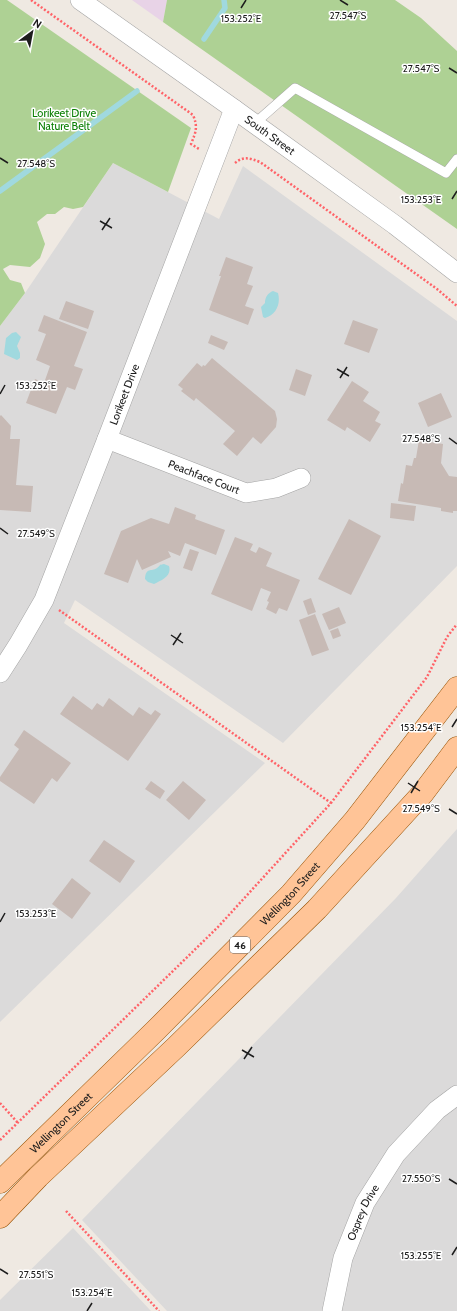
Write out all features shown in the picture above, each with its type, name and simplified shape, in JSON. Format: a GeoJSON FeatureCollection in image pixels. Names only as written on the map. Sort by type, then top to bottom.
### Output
{"type":"FeatureCollection","features":[{"type":"Feature","properties":{"kind":"main road","name":"Wellington Street"},"geometry":{"type":"LineString","coordinates":[[0,1182],[156,1030],[291,894],[356,820],[457,688]]}},
{"type":"Feature","properties":{"kind":"main road","name":"46"},"geometry":{"type":"LineString","coordinates":[[0,1217],[38,1177],[176,1047],[317,909],[423,793],[457,748]]}},
{"type":"Feature","properties":{"kind":"street","name":"South Street"},"geometry":{"type":"LineString","coordinates":[[80,0],[395,225],[457,273]]}},
{"type":"Feature","properties":{"kind":"street","name":"Lorikeet Drive"},"geometry":{"type":"LineString","coordinates":[[0,673],[44,600],[108,439],[234,109]]}},
{"type":"Feature","properties":{"kind":"street","name":"Peachface Court"},"geometry":{"type":"LineString","coordinates":[[108,439],[246,493],[276,488],[301,478]]}},
{"type":"Feature","properties":{"kind":"street","name":"Osprey Drive"},"geometry":{"type":"LineString","coordinates":[[332,1311],[343,1258],[365,1203],[396,1154],[437,1110],[457,1095]]}},
{"type":"Feature","properties":{"kind":"lane"},"geometry":{"type":"LineString","coordinates":[[254,124],[295,88],[446,173],[457,159]]}},
{"type":"Feature","properties":{"kind":"path"},"geometry":{"type":"LineString","coordinates":[[31,0],[193,115],[197,124],[191,144],[230,170],[240,159],[250,158],[260,162],[437,289],[457,306]]}},
{"type":"Feature","properties":{"kind":"path"},"geometry":{"type":"LineString","coordinates":[[44,600],[331,803]]}},
{"type":"Feature","properties":{"kind":"path"},"geometry":{"type":"LineString","coordinates":[[0,1140],[218,927],[331,803],[427,677],[447,638],[457,624]]}},
{"type":"Feature","properties":{"kind":"path"},"geometry":{"type":"LineString","coordinates":[[0,1103],[18,1122]]}},
{"type":"Feature","properties":{"kind":"path"},"geometry":{"type":"LineString","coordinates":[[66,1211],[159,1311]]}},
{"type":"Feature","properties":{"kind":"shaded area"},"geometry":{"type":"Polygon","coordinates":[[[132,0],[167,0],[163,22],[132,0]]]}},
{"type":"Feature","properties":{"kind":"shaded area"},"geometry":{"type":"Polygon","coordinates":[[[113,163],[219,219],[243,166],[457,321],[457,566],[283,743],[75,600],[64,623],[265,763],[0,1022],[0,326],[25,293],[113,163]]]}},
{"type":"Feature","properties":{"kind":"shaded area"},"geometry":{"type":"Polygon","coordinates":[[[457,829],[457,1311],[167,1311],[82,1220],[396,898],[457,829]]]}},
{"type":"Feature","properties":{"kind":"shaded area"},"geometry":{"type":"Polygon","coordinates":[[[73,1228],[151,1311],[0,1311],[0,1300],[73,1228]]]}},
{"type":"Feature","properties":{"kind":"green space","name":"Lorikeet Drive Nature Belt"},"geometry":{"type":"Polygon","coordinates":[[[0,0],[7,0],[191,128],[168,192],[113,163],[83,207],[73,209],[64,207],[55,214],[47,214],[37,222],[45,244],[40,258],[30,267],[10,265],[3,269],[10,280],[21,283],[25,293],[0,326],[0,0]]]}},
{"type":"Feature","properties":{"kind":"green space"},"geometry":{"type":"Polygon","coordinates":[[[167,0],[395,0],[421,18],[457,51],[457,229],[163,22],[167,0]]]}},
{"type":"Feature","properties":{"kind":"water"},"geometry":{"type":"Polygon","coordinates":[[[273,291],[278,293],[278,305],[275,312],[269,317],[265,318],[263,317],[261,307],[265,303],[267,296],[273,291]]]}},
{"type":"Feature","properties":{"kind":"water"},"geometry":{"type":"Polygon","coordinates":[[[16,332],[21,337],[17,346],[20,353],[20,358],[17,360],[4,354],[6,338],[12,333],[16,332]]]}},
{"type":"Feature","properties":{"kind":"water"},"geometry":{"type":"Polygon","coordinates":[[[164,564],[169,566],[170,569],[166,577],[154,584],[145,579],[146,573],[149,570],[155,569],[164,564]]]}},
{"type":"Feature","properties":{"kind":"building"},"geometry":{"type":"Polygon","coordinates":[[[226,257],[253,267],[247,284],[253,286],[245,306],[254,309],[248,325],[209,310],[226,257]]]}},
{"type":"Feature","properties":{"kind":"building"},"geometry":{"type":"Polygon","coordinates":[[[66,301],[94,311],[88,329],[59,319],[66,301]]]}},
{"type":"Feature","properties":{"kind":"building"},"geometry":{"type":"Polygon","coordinates":[[[44,315],[87,332],[74,366],[83,369],[75,390],[67,387],[56,414],[26,403],[35,379],[44,383],[50,366],[36,360],[46,334],[38,331],[44,315]]]}},
{"type":"Feature","properties":{"kind":"building"},"geometry":{"type":"Polygon","coordinates":[[[353,320],[378,329],[369,353],[344,344],[353,320]]]}},
{"type":"Feature","properties":{"kind":"building"},"geometry":{"type":"Polygon","coordinates":[[[211,335],[228,342],[224,350],[208,343],[211,335]]]}},
{"type":"Feature","properties":{"kind":"building"},"geometry":{"type":"Polygon","coordinates":[[[212,358],[275,411],[277,419],[276,427],[261,444],[253,437],[237,456],[223,444],[235,431],[196,398],[194,401],[181,391],[183,389],[178,385],[197,363],[202,367],[203,365],[205,366],[212,358]]]}},
{"type":"Feature","properties":{"kind":"building"},"geometry":{"type":"Polygon","coordinates":[[[296,369],[312,375],[305,396],[289,390],[296,369]]]}},
{"type":"Feature","properties":{"kind":"building"},"geometry":{"type":"Polygon","coordinates":[[[352,381],[369,392],[363,401],[380,412],[375,421],[381,424],[370,442],[347,427],[345,431],[327,420],[352,381]]]}},
{"type":"Feature","properties":{"kind":"building"},"geometry":{"type":"Polygon","coordinates":[[[441,393],[452,417],[428,427],[418,403],[441,393]]]}},
{"type":"Feature","properties":{"kind":"building"},"geometry":{"type":"Polygon","coordinates":[[[1,415],[11,426],[10,439],[20,439],[16,485],[33,486],[31,512],[0,510],[1,415]]]}},
{"type":"Feature","properties":{"kind":"building"},"geometry":{"type":"Polygon","coordinates":[[[419,440],[443,444],[441,463],[449,476],[457,477],[457,511],[453,511],[453,513],[441,511],[441,508],[398,501],[406,465],[412,466],[414,458],[416,458],[419,440]]]}},
{"type":"Feature","properties":{"kind":"building"},"geometry":{"type":"Polygon","coordinates":[[[391,503],[416,506],[414,521],[390,518],[391,503]]]}},
{"type":"Feature","properties":{"kind":"building"},"geometry":{"type":"Polygon","coordinates":[[[175,507],[196,515],[195,519],[225,530],[216,555],[185,543],[180,556],[168,551],[171,557],[142,570],[137,559],[128,583],[104,574],[121,531],[151,518],[169,524],[175,507]]]}},
{"type":"Feature","properties":{"kind":"building"},"geometry":{"type":"Polygon","coordinates":[[[349,519],[381,536],[351,595],[318,579],[349,519]]]}},
{"type":"Feature","properties":{"kind":"building"},"geometry":{"type":"Polygon","coordinates":[[[235,537],[253,544],[250,550],[256,553],[259,547],[272,553],[266,566],[300,580],[287,611],[279,608],[276,614],[266,609],[269,602],[267,601],[271,592],[261,588],[252,611],[211,594],[235,537]]]}},
{"type":"Feature","properties":{"kind":"building"},"geometry":{"type":"Polygon","coordinates":[[[190,549],[199,552],[192,571],[183,568],[190,549]]]}},
{"type":"Feature","properties":{"kind":"building"},"geometry":{"type":"Polygon","coordinates":[[[311,598],[316,612],[308,615],[303,601],[311,598]]]}},
{"type":"Feature","properties":{"kind":"building"},"geometry":{"type":"Polygon","coordinates":[[[339,607],[346,623],[329,630],[322,614],[339,607]]]}},
{"type":"Feature","properties":{"kind":"building"},"geometry":{"type":"Polygon","coordinates":[[[315,614],[329,650],[312,656],[299,620],[315,614]]]}},
{"type":"Feature","properties":{"kind":"building"},"geometry":{"type":"Polygon","coordinates":[[[338,628],[341,636],[333,639],[330,631],[338,628]]]}},
{"type":"Feature","properties":{"kind":"building"},"geometry":{"type":"Polygon","coordinates":[[[73,696],[92,710],[97,703],[103,707],[109,698],[133,716],[139,707],[151,715],[155,710],[161,714],[128,761],[60,714],[73,696]]]}},
{"type":"Feature","properties":{"kind":"building"},"geometry":{"type":"Polygon","coordinates":[[[24,730],[71,763],[57,782],[52,778],[34,804],[0,781],[0,777],[19,749],[14,745],[24,730]]]}},
{"type":"Feature","properties":{"kind":"building"},"geometry":{"type":"Polygon","coordinates":[[[151,781],[165,791],[160,799],[145,789],[151,781]]]}},
{"type":"Feature","properties":{"kind":"building"},"geometry":{"type":"Polygon","coordinates":[[[183,781],[206,800],[189,820],[166,800],[183,781]]]}},
{"type":"Feature","properties":{"kind":"building"},"geometry":{"type":"Polygon","coordinates":[[[104,840],[135,861],[120,883],[89,861],[104,840]]]}},
{"type":"Feature","properties":{"kind":"building"},"geometry":{"type":"Polygon","coordinates":[[[72,878],[91,893],[72,919],[52,904],[72,878]]]}},
{"type":"Feature","properties":{"kind":"waterway"},"geometry":{"type":"LineString","coordinates":[[204,39],[225,8],[224,0]]}},
{"type":"Feature","properties":{"kind":"waterway"},"geometry":{"type":"LineString","coordinates":[[0,191],[137,91]]}}]}
